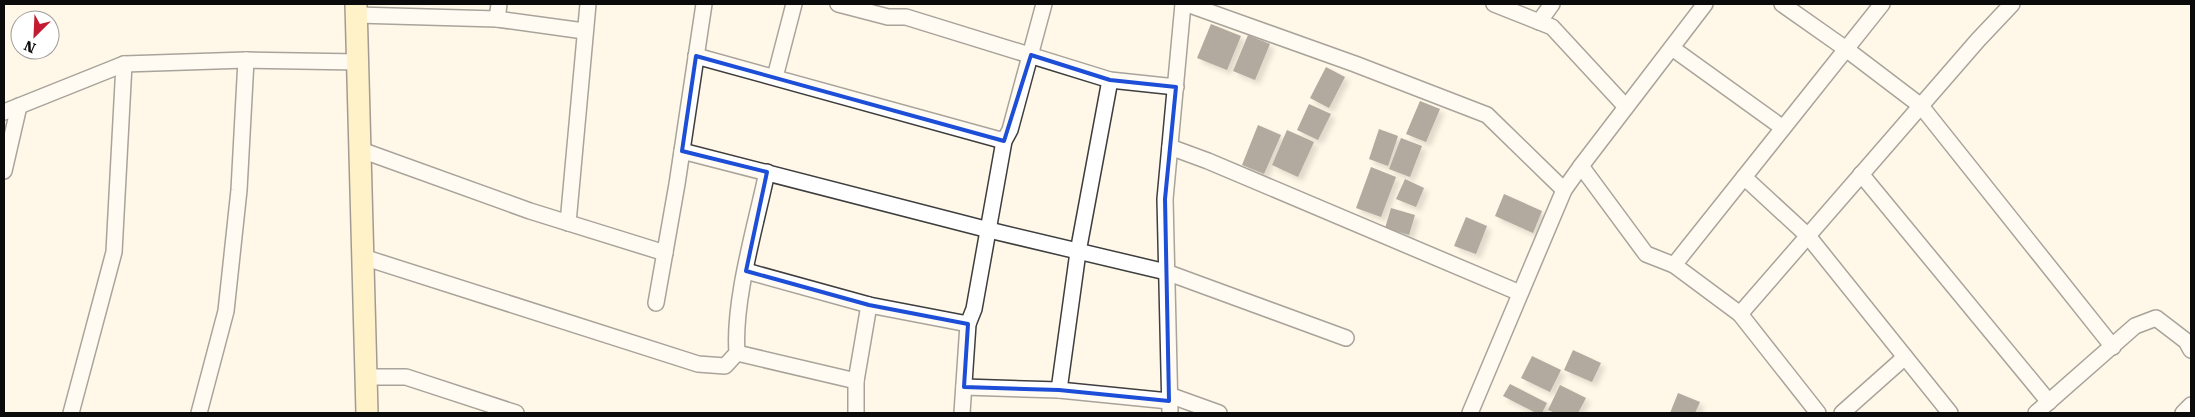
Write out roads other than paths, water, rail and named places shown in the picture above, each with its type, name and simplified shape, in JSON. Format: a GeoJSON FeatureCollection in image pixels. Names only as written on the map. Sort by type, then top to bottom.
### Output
{"type":"FeatureCollection","features":[{"type":"Feature","properties":{"kind":"street"},"geometry":{"type":"LineString","coordinates":[[498,19],[499,4]]}},
{"type":"Feature","properties":{"kind":"street"},"geometry":{"type":"LineString","coordinates":[[568,223],[584,31],[588,4]]}},
{"type":"Feature","properties":{"kind":"street"},"geometry":{"type":"LineString","coordinates":[[656,304],[682,151],[704,4]]}},
{"type":"Feature","properties":{"kind":"street"},"geometry":{"type":"LineString","coordinates":[[775,77],[794,4]]}},
{"type":"Feature","properties":{"kind":"street"},"geometry":{"type":"LineString","coordinates":[[838,4],[888,17],[908,10],[1110,80],[1176,87]]}},
{"type":"Feature","properties":{"kind":"street"},"geometry":{"type":"LineString","coordinates":[[962,413],[968,324],[974,309],[1004,141],[1010,130],[1044,4]]}},
{"type":"Feature","properties":{"kind":"street"},"geometry":{"type":"LineString","coordinates":[[1169,403],[1165,199],[1183,4]]}},
{"type":"Feature","properties":{"kind":"street"},"geometry":{"type":"LineString","coordinates":[[1187,4],[1355,64],[1487,115],[1564,190]]}},
{"type":"Feature","properties":{"kind":"street"},"geometry":{"type":"LineString","coordinates":[[1494,4],[1552,27],[1626,107]]}},
{"type":"Feature","properties":{"kind":"street"},"geometry":{"type":"LineString","coordinates":[[1539,22],[1552,4]]}},
{"type":"Feature","properties":{"kind":"street"},"geometry":{"type":"LineString","coordinates":[[1470,413],[1564,190],[1705,4]]}},
{"type":"Feature","properties":{"kind":"street"},"geometry":{"type":"LineString","coordinates":[[1782,4],[1846,48],[1920,106],[2113,347]]}},
{"type":"Feature","properties":{"kind":"street"},"geometry":{"type":"LineString","coordinates":[[1674,265],[1882,4]]}},
{"type":"Feature","properties":{"kind":"street"},"geometry":{"type":"LineString","coordinates":[[1740,314],[1920,106],[2012,4]]}},
{"type":"Feature","properties":{"kind":"street"},"geometry":{"type":"LineString","coordinates":[[367,413],[356,9],[498,19],[584,31]]}},
{"type":"Feature","properties":{"kind":"street"},"geometry":{"type":"LineString","coordinates":[[1672,48],[1783,128]]}},
{"type":"Feature","properties":{"kind":"street"},"geometry":{"type":"LineString","coordinates":[[696,56],[1004,141]]}},
{"type":"Feature","properties":{"kind":"street"},"geometry":{"type":"LineString","coordinates":[[4,112],[124,64],[246,60],[358,62]]}},
{"type":"Feature","properties":{"kind":"street"},"geometry":{"type":"LineString","coordinates":[[199,413],[226,311],[239,190],[246,60]]}},
{"type":"Feature","properties":{"kind":"street"},"geometry":{"type":"LineString","coordinates":[[71,413],[114,252],[124,64]]}},
{"type":"Feature","properties":{"kind":"street"},"geometry":{"type":"LineString","coordinates":[[1059,390],[1078,252],[1110,80]]}},
{"type":"Feature","properties":{"kind":"street"},"geometry":{"type":"LineString","coordinates":[[4,171],[19,106]]}},
{"type":"Feature","properties":{"kind":"street"},"geometry":{"type":"LineString","coordinates":[[1170,147],[1208,161],[1520,293]]}},
{"type":"Feature","properties":{"kind":"street"},"geometry":{"type":"LineString","coordinates":[[361,150],[521,208],[665,253]]}},
{"type":"Feature","properties":{"kind":"street"},"geometry":{"type":"LineString","coordinates":[[682,151],[988,230],[1166,272],[1346,338]]}},
{"type":"Feature","properties":{"kind":"street"},"geometry":{"type":"LineString","coordinates":[[1581,166],[1646,254],[1674,265],[1740,314],[1818,413]]}},
{"type":"Feature","properties":{"kind":"street"},"geometry":{"type":"LineString","coordinates":[[363,257],[698,364],[725,366],[737,353],[735,332],[767,172]]}},
{"type":"Feature","properties":{"kind":"street"},"geometry":{"type":"LineString","coordinates":[[1862,174],[2049,402]]}},
{"type":"Feature","properties":{"kind":"street"},"geometry":{"type":"LineString","coordinates":[[1744,177],[1808,236],[1950,413]]}},
{"type":"Feature","properties":{"kind":"street"},"geometry":{"type":"LineString","coordinates":[[746,271],[869,306],[968,324]]}},
{"type":"Feature","properties":{"kind":"street"},"geometry":{"type":"LineString","coordinates":[[856,413],[856,381],[869,306]]}},
{"type":"Feature","properties":{"kind":"street"},"geometry":{"type":"LineString","coordinates":[[2036,413],[2135,326],[2156,318],[2186,341],[2191,350]]}},
{"type":"Feature","properties":{"kind":"street"},"geometry":{"type":"LineString","coordinates":[[737,353],[856,381]]}},
{"type":"Feature","properties":{"kind":"street"},"geometry":{"type":"LineString","coordinates":[[1842,413],[1905,357]]}},
{"type":"Feature","properties":{"kind":"street"},"geometry":{"type":"LineString","coordinates":[[366,378],[406,377],[516,413]]}},
{"type":"Feature","properties":{"kind":"street"},"geometry":{"type":"LineString","coordinates":[[964,387],[1059,390],[1169,403],[1219,413]]}},
{"type":"Feature","properties":{"kind":"street"},"geometry":{"type":"LineString","coordinates":[[2183,413],[2191,405]]}}]}
